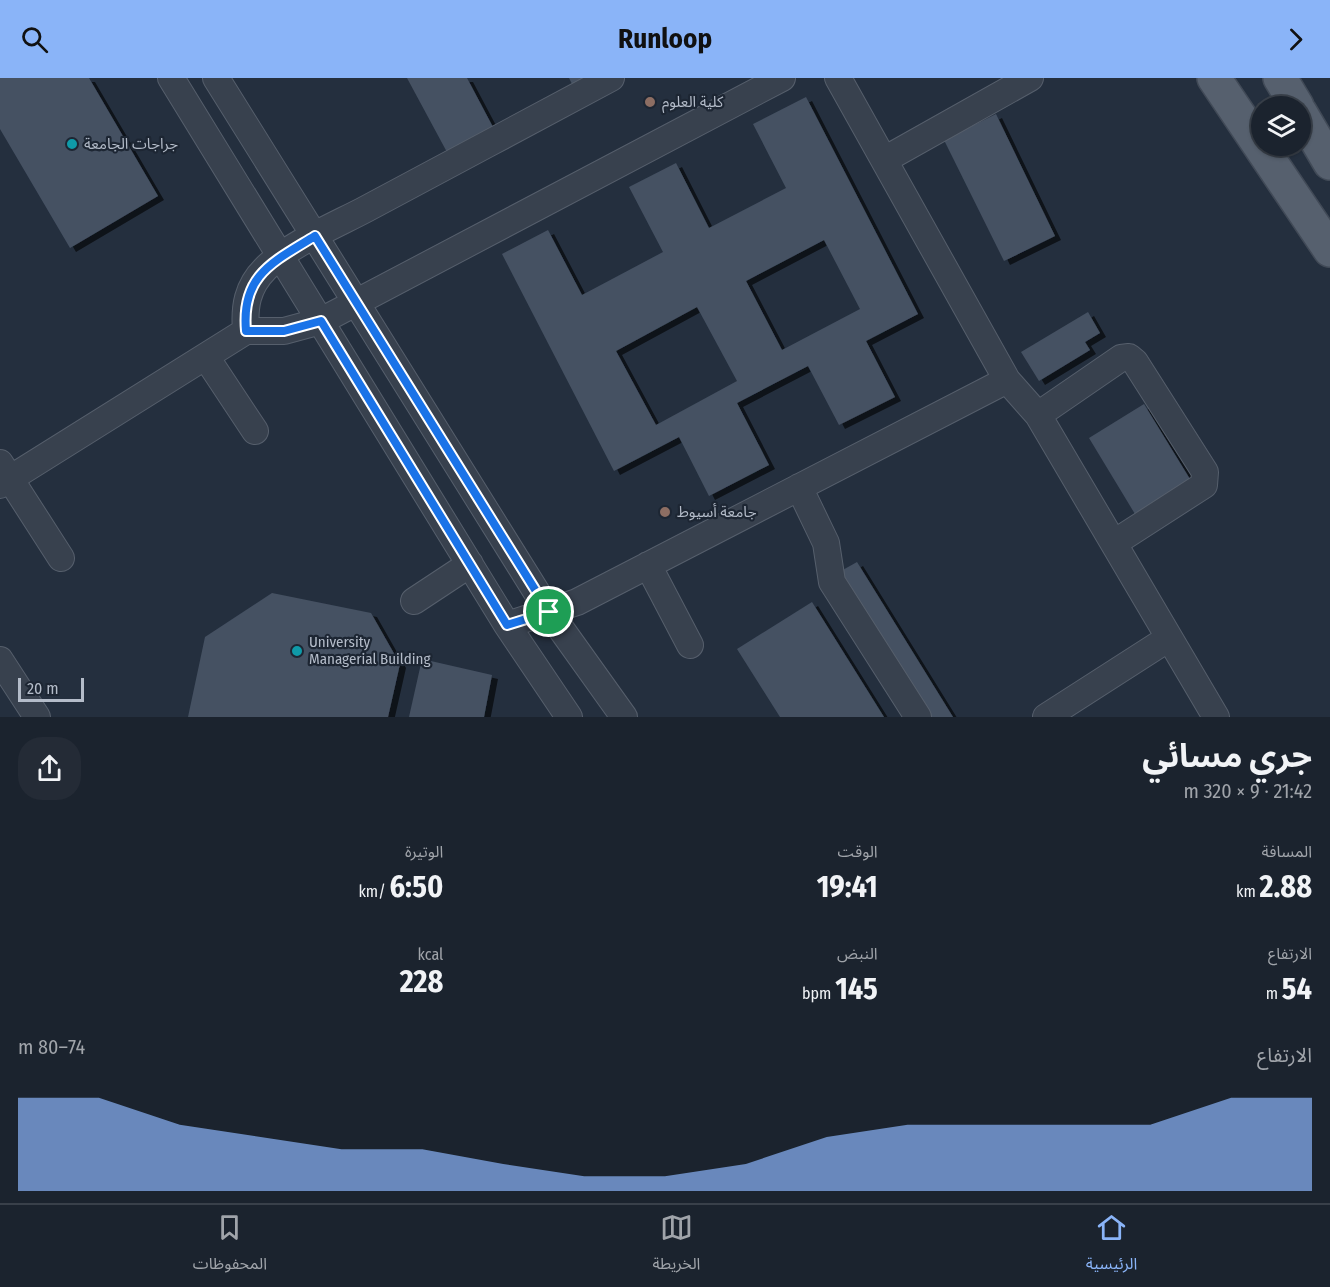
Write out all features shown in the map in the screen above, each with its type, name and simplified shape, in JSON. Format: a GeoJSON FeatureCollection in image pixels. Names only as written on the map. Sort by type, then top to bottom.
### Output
{"type":"FeatureCollection","features":[{"type":"Feature","properties":{"kind":"main road"},"geometry":{"type":"LineString","coordinates":[[1214,78],[1330,250]]}},
{"type":"Feature","properties":{"kind":"main road"},"geometry":{"type":"LineString","coordinates":[[1280,78],[1291,96]]}},
{"type":"Feature","properties":{"kind":"main road"},"geometry":{"type":"LineString","coordinates":[[1311,130],[1330,162]]}},
{"type":"Feature","properties":{"kind":"lane"},"geometry":{"type":"LineString","coordinates":[[171,78],[507,625],[568,717]]}},
{"type":"Feature","properties":{"kind":"lane"},"geometry":{"type":"LineString","coordinates":[[216,78],[549,612],[624,717]]}},
{"type":"Feature","properties":{"kind":"lane"},"geometry":{"type":"LineString","coordinates":[[246,331],[244,314],[247,296],[255,280],[266,267],[315,236],[611,78]]}},
{"type":"Feature","properties":{"kind":"lane"},"geometry":{"type":"LineString","coordinates":[[61,558],[3,476],[206,357],[246,331],[284,331],[321,321],[783,78]]}},
{"type":"Feature","properties":{"kind":"lane"},"geometry":{"type":"LineString","coordinates":[[884,160],[1030,78]]}},
{"type":"Feature","properties":{"kind":"lane"},"geometry":{"type":"LineString","coordinates":[[839,79],[1007,380],[1038,415],[1216,717]]}},
{"type":"Feature","properties":{"kind":"lane"},"geometry":{"type":"LineString","coordinates":[[206,357],[255,431]]}},
{"type":"Feature","properties":{"kind":"lane"},"geometry":{"type":"LineString","coordinates":[[1038,415],[1121,358],[1129,357],[1135,362],[1205,472],[1204,485],[1113,543]]}},
{"type":"Feature","properties":{"kind":"lane"},"geometry":{"type":"LineString","coordinates":[[507,625],[577,602],[1007,380]]}},
{"type":"Feature","properties":{"kind":"lane"},"geometry":{"type":"LineString","coordinates":[[799,487],[826,543],[832,582],[918,717]]}},
{"type":"Feature","properties":{"kind":"lane"},"geometry":{"type":"LineString","coordinates":[[414,601],[470,564]]}},
{"type":"Feature","properties":{"kind":"lane"},"geometry":{"type":"LineString","coordinates":[[648,565],[690,645]]}},
{"type":"Feature","properties":{"kind":"lane"},"geometry":{"type":"LineString","coordinates":[[1046,717],[1169,638]]}},
{"type":"Feature","properties":{"kind":"lane"},"geometry":{"type":"LineString","coordinates":[[0,660],[37,717]]}},
{"type":"Feature","properties":{"kind":"building"},"geometry":{"type":"Polygon","coordinates":[[[0,78],[89,78],[158,196],[70,248],[0,129],[0,78]]]}},
{"type":"Feature","properties":{"kind":"building"},"geometry":{"type":"Polygon","coordinates":[[[407,78],[467,78],[494,129],[448,154],[407,78]]]}},
{"type":"Feature","properties":{"kind":"building"},"geometry":{"type":"Polygon","coordinates":[[[569,78],[588,78],[573,86],[569,78]]]}},
{"type":"Feature","properties":{"kind":"building"},"geometry":{"type":"Polygon","coordinates":[[[806,97],[918,314],[866,341],[895,397],[839,425],[808,366],[737,403],[769,465],[709,496],[679,437],[614,471],[502,254],[548,230],[582,295],[663,252],[629,187],[676,163],[709,228],[786,188],[753,124],[806,97]],[[824,240],[746,281],[782,350],[860,309],[824,240]],[[697,307],[616,351],[656,425],[737,381],[697,307]]]}},
{"type":"Feature","properties":{"kind":"building"},"geometry":{"type":"Polygon","coordinates":[[[996,114],[1055,236],[1004,261],[944,140],[996,114]]]}},
{"type":"Feature","properties":{"kind":"building"},"geometry":{"type":"Polygon","coordinates":[[[1088,312],[1100,333],[1085,342],[1090,350],[1039,381],[1021,352],[1088,312]]]}},
{"type":"Feature","properties":{"kind":"building"},"geometry":{"type":"Polygon","coordinates":[[[1144,404],[1193,484],[1138,519],[1089,438],[1144,404]]]}},
{"type":"Feature","properties":{"kind":"building"},"geometry":{"type":"Polygon","coordinates":[[[857,562],[953,717],[931,717],[841,571],[857,562]]]}},
{"type":"Feature","properties":{"kind":"building","name":"University Managerial Building"},"geometry":{"type":"Polygon","coordinates":[[[272,593],[371,613],[400,664],[388,717],[188,717],[205,637],[272,593]]]}},
{"type":"Feature","properties":{"kind":"building"},"geometry":{"type":"Polygon","coordinates":[[[812,602],[884,717],[780,717],[737,649],[812,602]]]}},
{"type":"Feature","properties":{"kind":"building","name":"University Managerial Building"},"geometry":{"type":"Polygon","coordinates":[[[422,659],[492,675],[484,717],[409,717],[422,659]]]}},
{"type":"Feature","properties":{"kind":"place","name":"كلية العلوم"},"geometry":{"type":"Point","coordinates":[650,102]}},
{"type":"Feature","properties":{"kind":"place","name":"جراجات الجامعة"},"geometry":{"type":"Point","coordinates":[72,144]}},
{"type":"Feature","properties":{"kind":"place","name":"جامعة أسيوط"},"geometry":{"type":"Point","coordinates":[665,512]}},
{"type":"Feature","properties":{"kind":"place","name":"University Managerial Building"},"geometry":{"type":"Point","coordinates":[297,651]}},
{"type":"Feature","properties":{"kind":"route"},"geometry":{"type":"LineString","coordinates":[[315,236],[549,612],[507,625],[321,321],[284,331],[246,331],[244,314],[247,296],[255,280],[266,267],[315,236]]}}]}
